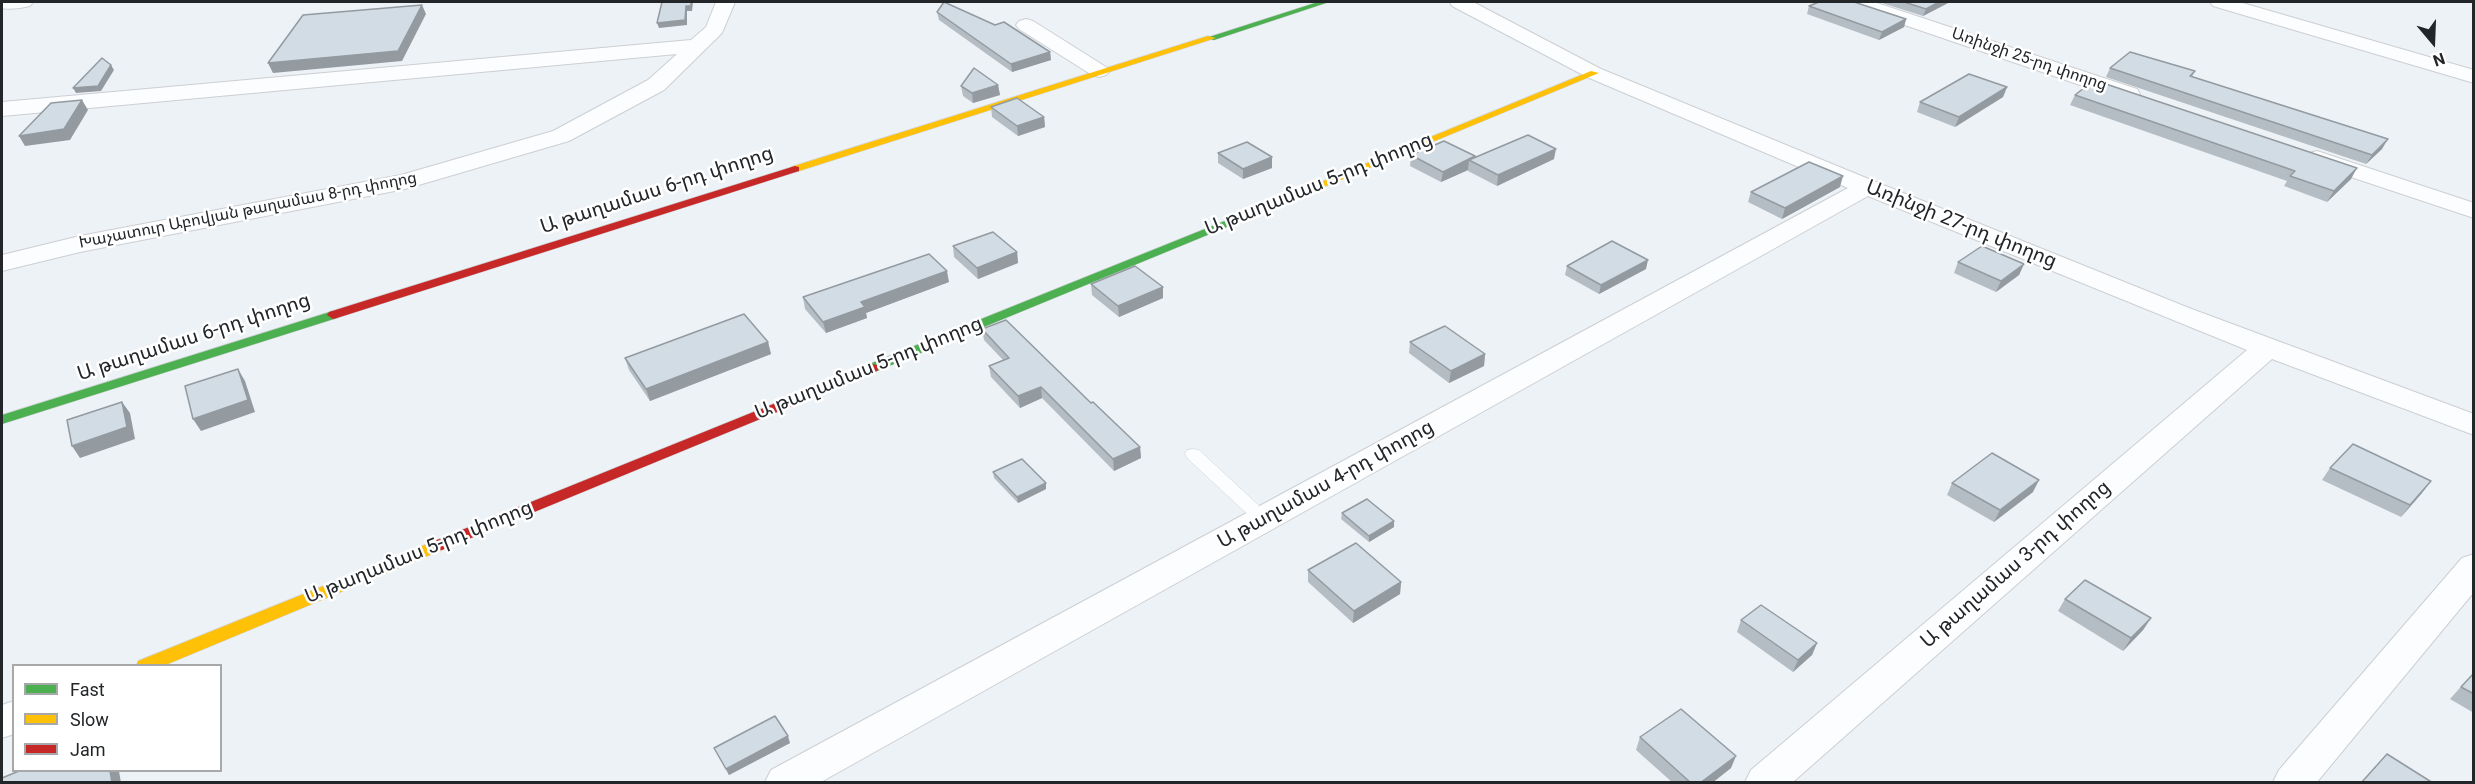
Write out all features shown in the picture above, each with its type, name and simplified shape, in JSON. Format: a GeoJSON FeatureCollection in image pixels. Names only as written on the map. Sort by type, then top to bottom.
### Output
{"type":"FeatureCollection","features":[{"type":"Feature","properties":{"kind":"street","name":"Խաչատուր Աբովյան թաղամաս 8-րդ փողոց"},"geometry":{"type":"LineString","coordinates":[[2,263],[80,244],[405,182],[561,136],[656,85],[715,29],[725,2]]}},
{"type":"Feature","properties":{"kind":"street","name":"Ա թաղամաս 6-րդ փողոց"},"geometry":{"type":"LineString","coordinates":[[2,420],[1099,71],[1325,2]]}},
{"type":"Feature","properties":{"kind":"street","name":"Առինջի 27-րդ փողոց"},"geometry":{"type":"LineString","coordinates":[[1459,2],[1594,73],[1867,187],[2267,348],[2474,425]]}},
{"type":"Feature","properties":{"kind":"street","name":"Առինջի 25-րդ փողոց"},"geometry":{"type":"LineString","coordinates":[[1856,2],[2148,101]]}},
{"type":"Feature","properties":{"kind":"street"},"geometry":{"type":"LineString","coordinates":[[2220,2],[2474,77]]}},
{"type":"Feature","properties":{"kind":"street"},"geometry":{"type":"LineString","coordinates":[[1026,25],[1099,71]]}},
{"type":"Feature","properties":{"kind":"street"},"geometry":{"type":"LineString","coordinates":[[2,109],[697,46]]}},
{"type":"Feature","properties":{"kind":"street","name":"Ա թաղամաս 5-րդ փողոց"},"geometry":{"type":"LineString","coordinates":[[149,664],[1594,73]]}},
{"type":"Feature","properties":{"kind":"street"},"geometry":{"type":"LineString","coordinates":[[2294,150],[2474,211]]}},
{"type":"Feature","properties":{"kind":"street","name":"Ա թաղամաս 4-րդ փողոց"},"geometry":{"type":"LineString","coordinates":[[785,783],[1867,187]]}},
{"type":"Feature","properties":{"kind":"street","name":"Ա թաղամաս 3-րդ փողոց"},"geometry":{"type":"LineString","coordinates":[[1765,783],[2267,348]]}},
{"type":"Feature","properties":{"kind":"street"},"geometry":{"type":"LineString","coordinates":[[2293,783],[2474,567]]}},
{"type":"Feature","properties":{"kind":"lane"},"geometry":{"type":"LineString","coordinates":[[1193,454],[1263,519]]}},
{"type":"Feature","properties":{"kind":"building"},"geometry":{"type":"Polygon","coordinates":[[[662,2],[691,2],[691,6],[686,6],[685,20],[657,23],[662,2]]]}},
{"type":"Feature","properties":{"kind":"building"},"geometry":{"type":"Polygon","coordinates":[[[944,2],[995,25],[1004,22],[1050,52],[1011,64],[937,12],[944,2]]]}},
{"type":"Feature","properties":{"kind":"building"},"geometry":{"type":"Polygon","coordinates":[[[1819,2],[1854,2],[1906,19],[1882,32],[1809,6],[1819,2]]]}},
{"type":"Feature","properties":{"kind":"building"},"geometry":{"type":"Polygon","coordinates":[[[1904,2],[1939,2],[1926,9],[1904,2]]]}},
{"type":"Feature","properties":{"kind":"building"},"geometry":{"type":"Polygon","coordinates":[[[422,5],[398,51],[268,63],[303,15],[422,5]]]}},
{"type":"Feature","properties":{"kind":"building"},"geometry":{"type":"Polygon","coordinates":[[[2130,52],[2195,71],[2190,76],[2388,139],[2372,155],[2110,68],[2130,52]]]}},
{"type":"Feature","properties":{"kind":"building"},"geometry":{"type":"Polygon","coordinates":[[[102,58],[111,65],[98,86],[73,88],[102,58]]]}},
{"type":"Feature","properties":{"kind":"building"},"geometry":{"type":"Polygon","coordinates":[[[974,68],[998,85],[972,93],[961,86],[974,68]]]}},
{"type":"Feature","properties":{"kind":"building"},"geometry":{"type":"Polygon","coordinates":[[[1969,74],[2007,87],[1959,117],[1920,102],[1969,74]]]}},
{"type":"Feature","properties":{"kind":"building"},"geometry":{"type":"Polygon","coordinates":[[[2094,80],[2357,168],[2334,191],[2290,176],[2295,171],[2075,95],[2094,80]]]}},
{"type":"Feature","properties":{"kind":"building"},"geometry":{"type":"Polygon","coordinates":[[[1017,98],[1044,117],[1017,126],[991,107],[1017,98]]]}},
{"type":"Feature","properties":{"kind":"building"},"geometry":{"type":"Polygon","coordinates":[[[82,100],[64,129],[19,136],[51,103],[82,100]]]}},
{"type":"Feature","properties":{"kind":"building"},"geometry":{"type":"Polygon","coordinates":[[[1528,135],[1556,149],[1498,175],[1469,160],[1528,135]]]}},
{"type":"Feature","properties":{"kind":"building"},"geometry":{"type":"Polygon","coordinates":[[[1444,141],[1475,156],[1443,172],[1411,155],[1444,141]]]}},
{"type":"Feature","properties":{"kind":"building"},"geometry":{"type":"Polygon","coordinates":[[[1247,142],[1272,157],[1243,169],[1218,153],[1247,142]]]}},
{"type":"Feature","properties":{"kind":"building"},"geometry":{"type":"Polygon","coordinates":[[[1809,162],[1843,176],[1785,208],[1751,192],[1809,162]]]}},
{"type":"Feature","properties":{"kind":"building"},"geometry":{"type":"Polygon","coordinates":[[[993,232],[1017,252],[977,268],[953,246],[993,232]]]}},
{"type":"Feature","properties":{"kind":"building"},"geometry":{"type":"Polygon","coordinates":[[[1612,241],[1648,260],[1601,285],[1567,266],[1612,241]]]}},
{"type":"Feature","properties":{"kind":"building"},"geometry":{"type":"Polygon","coordinates":[[[1982,246],[2024,264],[2001,281],[1958,262],[1982,246]]]}},
{"type":"Feature","properties":{"kind":"building"},"geometry":{"type":"Polygon","coordinates":[[[929,254],[947,271],[861,302],[865,307],[823,322],[803,297],[929,254]]]}},
{"type":"Feature","properties":{"kind":"building"},"geometry":{"type":"Polygon","coordinates":[[[1135,266],[1163,287],[1118,306],[1091,284],[1135,266]]]}},
{"type":"Feature","properties":{"kind":"building"},"geometry":{"type":"Polygon","coordinates":[[[744,314],[768,342],[646,389],[625,358],[744,314]]]}},
{"type":"Feature","properties":{"kind":"building"},"geometry":{"type":"Polygon","coordinates":[[[1006,320],[1140,447],[1113,459],[1041,387],[1018,396],[989,366],[1009,358],[982,329],[1006,320]]]}},
{"type":"Feature","properties":{"kind":"building"},"geometry":{"type":"Polygon","coordinates":[[[1445,326],[1485,354],[1451,371],[1410,342],[1445,326]]]}},
{"type":"Feature","properties":{"kind":"building"},"geometry":{"type":"Polygon","coordinates":[[[238,369],[248,400],[193,419],[185,386],[238,369]]]}},
{"type":"Feature","properties":{"kind":"building"},"geometry":{"type":"Polygon","coordinates":[[[122,402],[127,427],[72,446],[67,420],[122,402]]]}},
{"type":"Feature","properties":{"kind":"building"},"geometry":{"type":"Polygon","coordinates":[[[2353,444],[2431,481],[2410,505],[2330,468],[2353,444]]]}},
{"type":"Feature","properties":{"kind":"building"},"geometry":{"type":"Polygon","coordinates":[[[1992,453],[2039,480],[2000,510],[1952,483],[1992,453]]]}},
{"type":"Feature","properties":{"kind":"building"},"geometry":{"type":"Polygon","coordinates":[[[1022,459],[1046,483],[1017,497],[993,472],[1022,459]]]}},
{"type":"Feature","properties":{"kind":"building"},"geometry":{"type":"Polygon","coordinates":[[[1367,499],[1394,521],[1369,536],[1342,513],[1367,499]]]}},
{"type":"Feature","properties":{"kind":"building"},"geometry":{"type":"Polygon","coordinates":[[[1356,543],[1401,582],[1354,611],[1308,570],[1356,543]]]}},
{"type":"Feature","properties":{"kind":"building"},"geometry":{"type":"Polygon","coordinates":[[[2085,580],[2151,618],[2131,638],[2065,599],[2085,580]]]}},
{"type":"Feature","properties":{"kind":"building"},"geometry":{"type":"Polygon","coordinates":[[[1761,605],[1817,643],[1798,660],[1741,620],[1761,605]]]}},
{"type":"Feature","properties":{"kind":"building"},"geometry":{"type":"Polygon","coordinates":[[[2474,673],[2474,694],[2461,687],[2474,673]]]}},
{"type":"Feature","properties":{"kind":"building"},"geometry":{"type":"Polygon","coordinates":[[[1681,709],[1736,756],[1700,783],[1691,783],[1640,737],[1681,709]]]}},
{"type":"Feature","properties":{"kind":"building"},"geometry":{"type":"Polygon","coordinates":[[[775,716],[788,736],[726,769],[714,748],[775,716]]]}},
{"type":"Feature","properties":{"kind":"building"},"geometry":{"type":"Polygon","coordinates":[[[2387,754],[2433,783],[2361,783],[2387,754]]]}},
{"type":"Feature","properties":{"kind":"building"},"geometry":{"type":"Polygon","coordinates":[[[17,772],[110,772],[112,783],[2,783],[2,778],[17,772]]]}},
{"type":"Feature","properties":{"kind":"traffic: fast"},"geometry":{"type":"LineString","coordinates":[[1211,38],[1325,2]]}},
{"type":"Feature","properties":{"kind":"traffic: fast"},"geometry":{"type":"LineString","coordinates":[[872,368],[1252,213]]}},
{"type":"Feature","properties":{"kind":"traffic: fast"},"geometry":{"type":"LineString","coordinates":[[2,420],[333,315]]}},
{"type":"Feature","properties":{"kind":"traffic: slow"},"geometry":{"type":"LineString","coordinates":[[795,169],[1211,38]]}},
{"type":"Feature","properties":{"kind":"traffic: slow"},"geometry":{"type":"LineString","coordinates":[[1252,213],[1594,73]]}},
{"type":"Feature","properties":{"kind":"traffic: slow"},"geometry":{"type":"LineString","coordinates":[[149,664],[437,546]]}},
{"type":"Feature","properties":{"kind":"traffic: jam"},"geometry":{"type":"LineString","coordinates":[[333,315],[795,169]]}},
{"type":"Feature","properties":{"kind":"traffic: jam"},"geometry":{"type":"LineString","coordinates":[[437,546],[872,368]]}}]}
